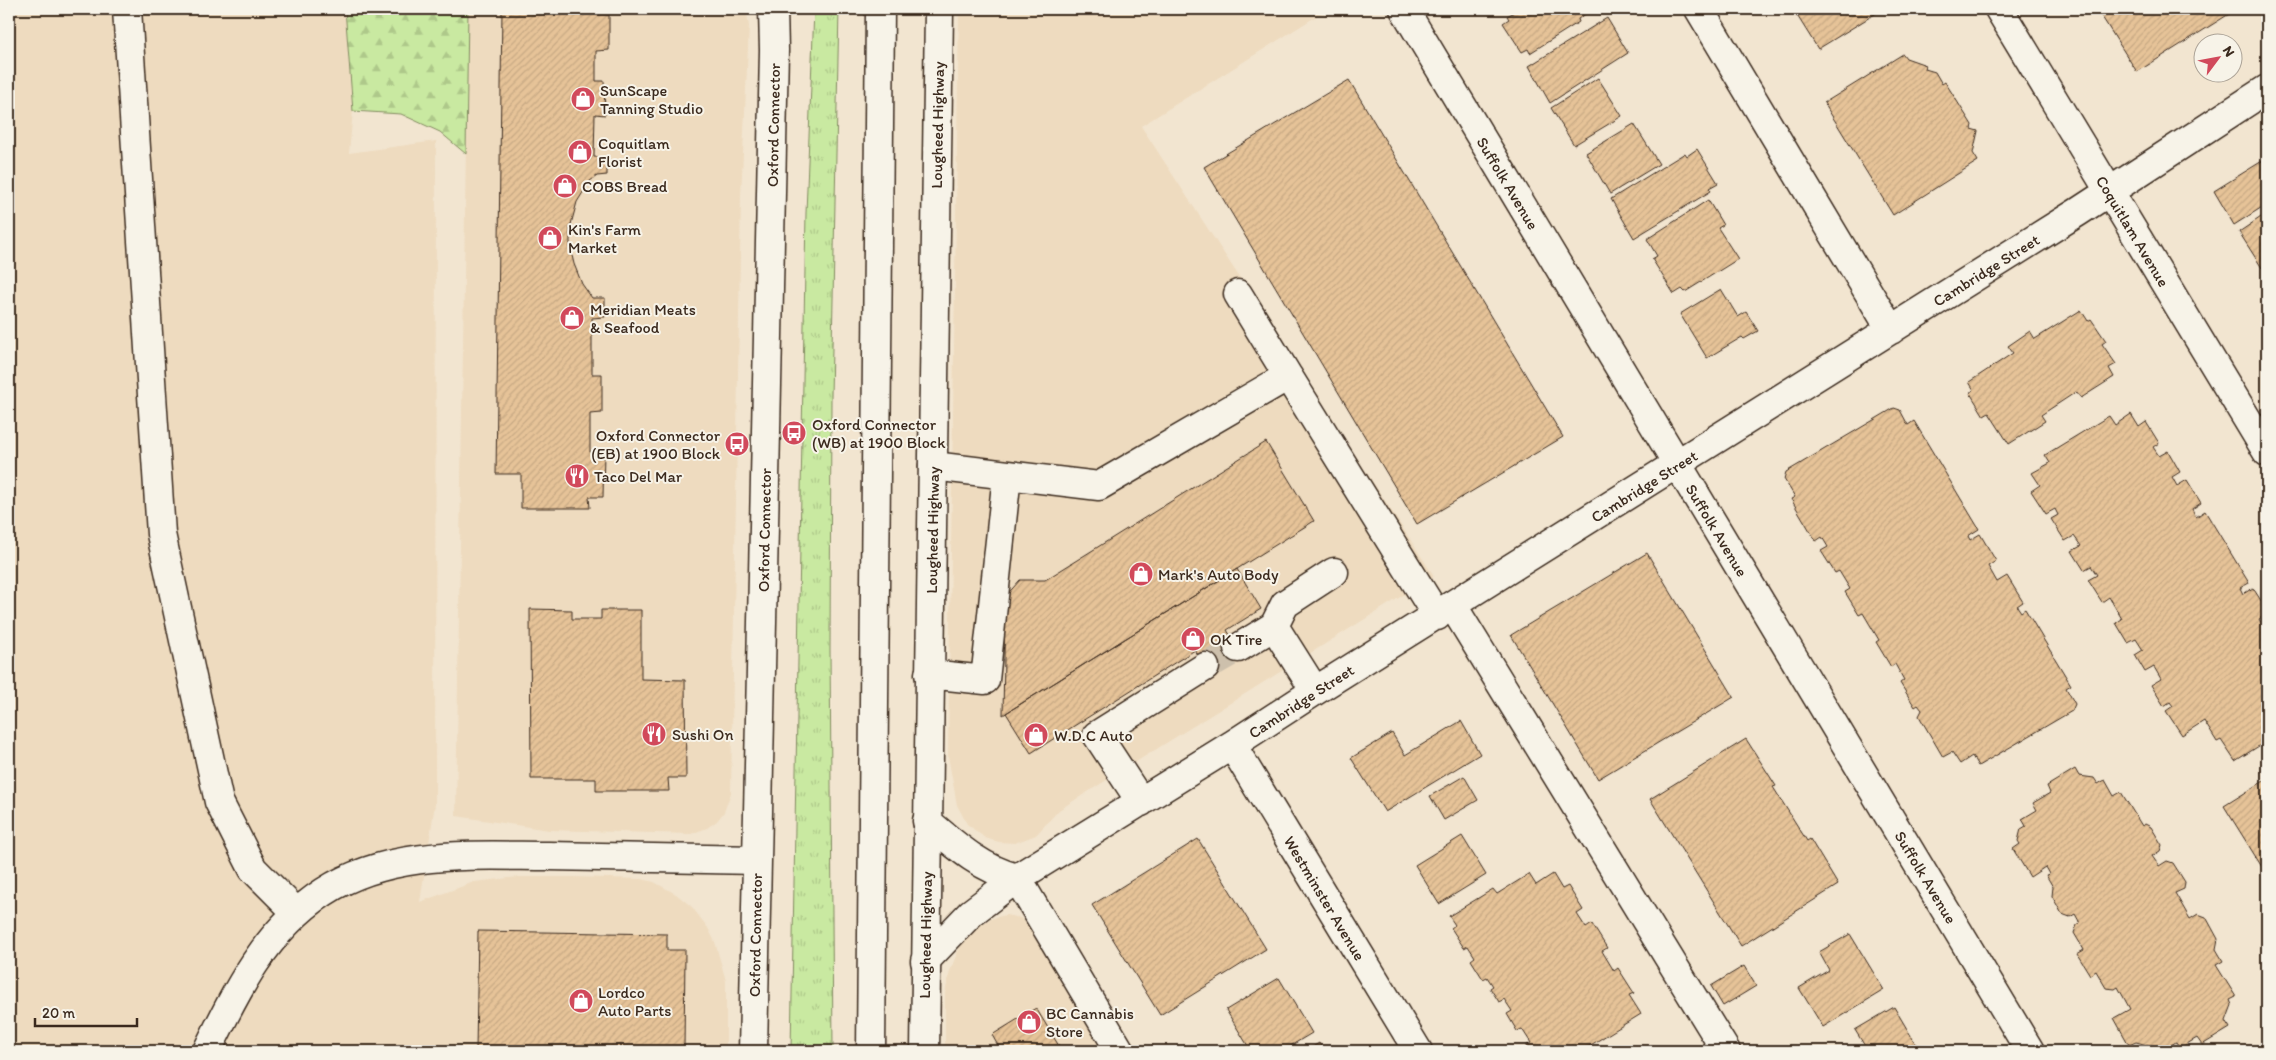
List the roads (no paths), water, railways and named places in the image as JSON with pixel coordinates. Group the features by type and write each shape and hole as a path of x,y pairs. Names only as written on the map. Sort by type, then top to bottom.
{"street":[{"path":"127,9 161,534 219,802 254,869 297,913"},
{"name":"Oxford Connector","path":"753,1051 774,60 773,9"},
{"path":"870,1051 880,9"},
{"name":"Lougheed Highway","path":"925,1051 924,961 939,9"},
{"name":"Suffolk Avenue","path":"1404,9 2030,1051"},
{"path":"1699,9 1891,330"},
{"name":"Coquitlam Avenue","path":"1999,9 2267,452"},
{"name":"Cambridge Street","path":"924,961 971,912 1017,878 1232,745 1891,330 2267,89"},
{"path":"1238,294 1288,376 1445,611 1726,1051"},
{"path":"933,466 1099,486 1288,376"},
{"path":"929,674 985,680 1007,475"},
{"path":"1238,648 1274,626 1285,604 1334,572"},
{"path":"1274,626 1315,691"},
{"path":"1141,802 1097,735 1205,668"},
{"name":"Westminster Avenue","path":"1232,745 1418,1051"},
{"path":"927,821 967,855 1004,874 1017,878 1120,1051"},
{"path":"207,1051 258,958 270,941 297,913 323,893 362,873 393,864 453,856 572,856 757,860"}],"tunnel":[{"path":"1205,667 1238,648"}],"place":[{"name":"SunScape Tanning Studio","path":"583,99"},
{"name":"Coquitlam Florist","path":"580,152"},
{"name":"COBS Bread","path":"565,186"},
{"name":"Kin's Farm Market","path":"550,238"},
{"name":"Meridian Meats & Seafood","path":"572,318"},
{"name":"Oxford Connector (WB) at 1900 Block","path":"794,433"},
{"name":"Oxford Connector (EB) at 1900 Block","path":"737,444"},
{"name":"Taco Del Mar","path":"577,476"},
{"name":"Mark's Auto Body","path":"1141,574"},
{"name":"OK Tire","path":"1193,639"},
{"name":"Sushi On","path":"654,734"},
{"name":"W.D.C Auto","path":"1036,735"},
{"name":"Lordco Auto Parts","path":"581,1001"},
{"name":"BC Cannabis Store","path":"1029,1022"}]}
